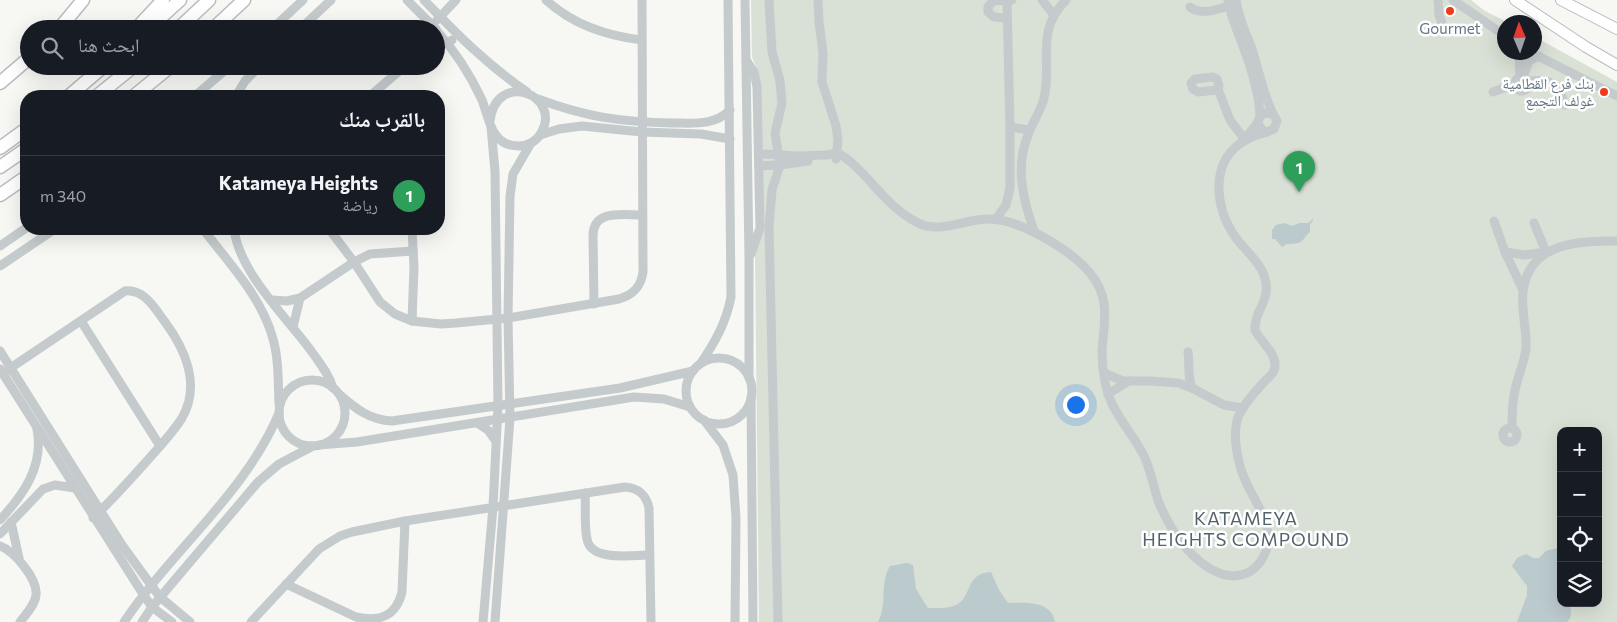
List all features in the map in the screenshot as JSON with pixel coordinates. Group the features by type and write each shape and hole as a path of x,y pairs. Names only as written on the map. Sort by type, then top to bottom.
{"highway":[{"path":"66,20 83,0"},
{"path":"144,20 163,0"},
{"path":"158,20 180,0"},
{"path":"188,20 209,0"},
{"path":"223,20 244,0"},
{"path":"0,82 20,65"},
{"path":"76,90 94,75"},
{"path":"104,90 123,75"},
{"path":"141,90 159,75"},
{"path":"0,148 20,133"},
{"path":"2,165 20,153"},
{"path":"2,165 20,156"},
{"path":"0,195 20,181"}],"main road":[{"path":"1515,0 1617,65"},
{"path":"1561,0 1617,29"}],"street":[{"path":"282,20 303,0"},
{"path":"310,20 331,0"},
{"path":"407,0 426,20"},
{"path":"424,0 443,20"},
{"path":"438,20 456,0"},
{"path":"546,0 561,12 591,28 625,38 642,40"},
{"path":"333,235 354,262 380,302 395,314 412,321 442,324 508,318 594,304 631,294 639,285 642,272 642,0"},
{"path":"690,407 686,389 688,379 701,363 719,334 725,322 731,297 728,0"},
{"path":"745,0 749,378"},
{"path":"769,0 772,52 782,95 781,113 775,133 780,154 780,165 772,190 769,227 778,622"},
{"path":"818,0 823,53 822,82 836,126 839,156"},
{"path":"996,219 1003,210 1009,194 1010,128 1007,0"},
{"path":"1007,18 992,16 987,10 993,1 1012,0"},
{"path":"1042,0 1054,15"},
{"path":"1034,231 1021,188 1025,143 1029,130 1040,111 1045,95 1045,43 1047,31 1054,15 1066,0"},
{"path":"1438,0 1439,16 1444,29"},
{"path":"1453,0 1497,30"},
{"path":"759,154 839,156 855,166 887,200 913,220 922,224 944,227 979,220 996,219 1010,222 1034,231 1081,264 1098,285 1103,299 1106,323 1102,350 1108,394 1119,418 1144,456 1159,503 1180,540 1207,567 1228,576 1246,574 1261,562 1265,554 1269,534 1266,522 1241,472 1237,448 1237,424 1243,408 1274,371 1275,365 1274,359 1255,330 1257,317 1264,304 1266,294 1264,274 1257,262 1232,232 1224,216 1218,194 1219,178 1224,164 1234,150 1245,140 1274,129 1276,118 1266,99 1252,49 1239,16 1231,2"},
{"path":"1190,7 1195,11 1201,12 1231,2"},
{"path":"1231,2 1258,96 1259,120 1262,130 1268,132"},
{"path":"445,22 490,65 538,99 595,117 643,127 730,139"},
{"path":"445,44 456,34"},
{"path":"445,40 466,68 496,136 512,146 522,146 531,143"},
{"path":"1542,58 1617,96"},
{"path":"746,60 757,80 759,154 760,228 749,259"},
{"path":"1520,60 1522,80"},
{"path":"1522,80 1530,60"},
{"path":"202,90 220,75"},
{"path":"240,90 251,75"},
{"path":"384,90 396,75"},
{"path":"1493,92 1522,80 1544,80 1554,83 1560,91 1564,105"},
{"path":"1218,89 1230,120 1245,140"},
{"path":"483,622 498,420 495,171 491,111 495,103 502,96 520,91 529,94"},
{"path":"495,622 510,418 508,318 511,182 516,166 545,126 546,116 538,99"},
{"path":"540,135 559,128 582,126 643,127 708,123 720,118 730,110"},
{"path":"1245,140 1248,133 1266,112 1273,114"},
{"path":"1010,128 1029,130"},
{"path":"759,166 780,165 839,156"},
{"path":"594,304 593,235 595,225 607,216 642,215"},
{"path":"1494,221 1504,252 1523,290 1526,350 1514,396 1512,428"},
{"path":"1534,222 1546,252"},
{"path":"0,246 20,232"},
{"path":"0,266 46,235"},
{"path":"208,235 258,304 273,338 278,368 279,409 283,430 296,442 316,445 348,444 634,397 664,399 690,407 704,420 723,445 732,475 736,518 735,622"},
{"path":"142,622 160,597 258,482 283,461 316,445 328,442 341,429 345,412 344,403 325,369 251,273 238,247 235,235"},
{"path":"412,235 412,321"},
{"path":"1504,252 1525,254 1546,252 1575,244 1617,242"},
{"path":"272,300 287,301 300,298 354,262 370,254 413,251"},
{"path":"1523,290 1532,268 1546,252"},
{"path":"242,280 251,273"},
{"path":"4,370 121,293 135,291 147,299 177,338 187,362 190,392 183,416 160,446 94,518"},
{"path":"293,327 300,298"},
{"path":"81,321 160,446"},
{"path":"0,351 4,370 94,518 152,607 172,622"},
{"path":"1188,352 1190,364 1188,375 1192,388"},
{"path":"701,363 719,358 737,363 744,370 752,387 752,622"},
{"path":"4,370 102,510 122,544 151,585 160,597 190,622"},
{"path":"124,622 143,594 247,471 262,448 283,397 288,389 296,384 306,380 325,382 369,417 392,422 620,388 693,371"},
{"path":"1104,373 1117,380 1178,383 1192,388 1224,405 1243,408"},
{"path":"1178,383 1188,375"},
{"path":"1108,394 1129,381"},
{"path":"704,420 721,424 729,422 744,412 751,397"},
{"path":"1224,405 1237,424"},
{"path":"0,520 19,498 33,475 38,444 36,424"},
{"path":"477,424 488,430 496,441"},
{"path":"0,534 43,488 55,485 75,488"},
{"path":"251,622 304,564 327,543 352,532 405,521 625,487 632,488 644,495 649,508 651,622"},
{"path":"585,493 587,540 591,548 602,555 649,555"},
{"path":"286,584 356,617 371,619 386,616 396,608 402,592 405,521"},
{"path":"11,522 20,561"},
{"path":"0,546 10,550 20,561 33,581 36,590 34,603 20,622"}],"shaded area":[{"path":"751,0 1471,0 1485,11 1497,17 1497,60 1542,60 1542,41 1617,82 1617,622 759,622 755,254 760,240 757,69 752,57"},
{"path":"1313,219 1310,224 1310,232 1303,240 1296,244 1288,244 1282,247 1275,239 1272,239 1272,230 1276,225 1284,223 1292,226 1308,223"},
{"path":"1557,548 1557,607 1570,607 1570,618 1567,622 1517,622 1527,595 1527,586 1512,566 1517,558 1526,554 1533,558 1539,558 1546,551"},
{"path":"907,563 913,565 916,589 928,608 946,608 956,605 965,597 977,577 983,573 991,572 999,590 1008,603 1029,603 1043,606 1053,615 1055,622 878,622 883,608 885,580 890,566"}],"place":[{"name":"Gourmet","path":"1450,11"},
{"name":"بنك فرع القطامية غولف التجمع","path":"1604,92"},
{"name":"Katameya Heights","path":"1299,192"}],"district":[{"name":"KATAMEYA HEIGHTS COMPOUND","path":"1246,528"}]}
